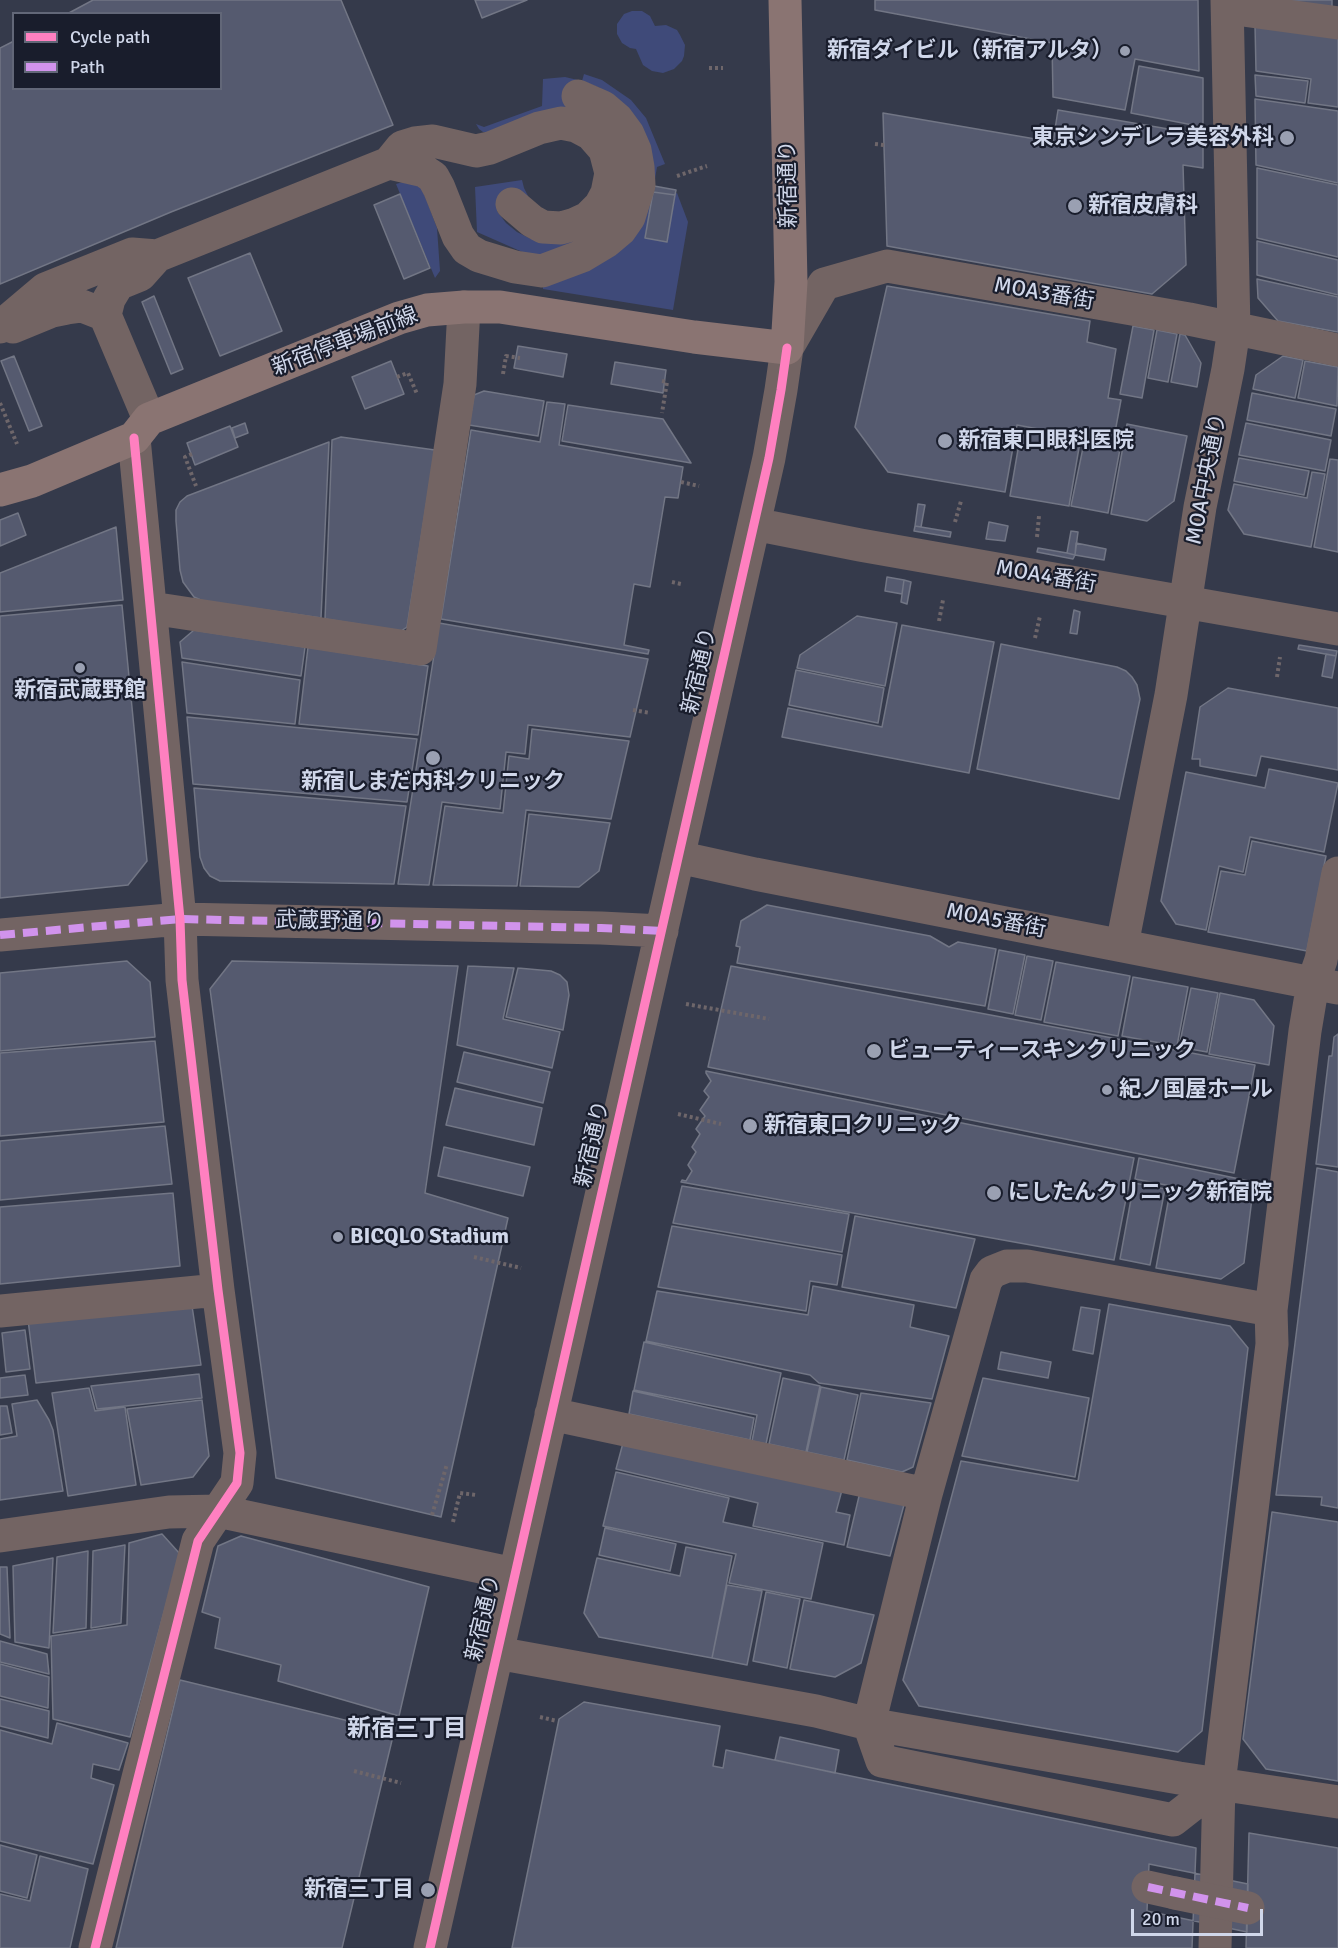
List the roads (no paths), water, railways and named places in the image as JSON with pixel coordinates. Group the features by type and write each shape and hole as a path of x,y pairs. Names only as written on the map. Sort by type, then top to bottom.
{"main road":[{"name":"新宿通り","path":"785,0 790,282 787,348"},
{"name":"新宿停車場前線","path":"0,490 32,481 142,428 399,318 427,310 464,307 516,309 683,336 787,348"}],"street":[{"name":"MOA中央通り","path":"1122,945 1171,695 1200,507 1234,329 1227,4 1338,23"},
{"path":"389,163 424,171 433,177 458,236 467,249 479,256 515,267 542,271 582,256 620,230 635,202 639,184 637,158 628,134 617,119 603,107 578,96"},
{"path":"94,1948 198,1541 237,1483 240,1453 218,1290 182,980 180,919 151,608 142,428 105,315 109,299 118,284 140,276 158,256 389,163 402,147 433,141 476,151 490,148 539,128 561,123 576,126 591,134 605,150 610,173 607,193 600,206 588,218 575,225 561,228 543,227 512,204"},
{"path":"0,329 45,289 132,254 158,256"},
{"name":"MOA3番街","path":"787,348 824,284 887,266 1189,319 1338,350"},
{"path":"0,329 67,308 82,306 105,315"},
{"path":"151,608 420,649 460,384 464,307"},
{"name":"新宿通り","path":"430,1948 754,524 776,423 787,348"},
{"name":"MOA4番街","path":"754,524 1338,629"},
{"name":"MOA5番街","path":"678,857 1326,985"},
{"path":"1215,1948 1219,1784 1272,1344 1271,1310 1303,1041 1326,985 1321,960 1338,873"},
{"name":"武蔵野通り","path":"0,935 180,919 662,931"},
{"path":"869,1724 926,1494 986,1280 992,1272 1007,1266 1027,1266 1271,1310"},
{"path":"0,1311 218,1290"},
{"path":"551,1414 926,1494"},
{"path":"0,1536 169,1512 218,1511 514,1574"},
{"path":"497,1653 816,1712 869,1724 1338,1802"},
{"path":"1148,1887 1248,1908"}],"place":[{"name":"新宿ダイビル（新宿アルタ）","path":"1125,51"},
{"name":"東京シンデレラ美容外科","path":"1287,138"},
{"name":"新宿皮膚科","path":"1075,206"},
{"name":"新宿東口眼科医院","path":"945,441"},
{"name":"新宿武蔵野館","path":"80,668"},
{"name":"新宿しまだ内科クリニック","path":"433,758"},
{"name":"ビューティースキンクリニック","path":"874,1051"},
{"name":"紀ノ国屋ホール","path":"1107,1090"},
{"name":"新宿東口クリニック","path":"750,1126"},
{"name":"にしたんクリニック新宿院","path":"994,1193"},
{"name":"BICQLO Stadium","path":"338,1237"},
{"name":"新宿三丁目","path":"428,1890"}],"district":[{"name":"新宿三丁目","path":"407,1730"}]}
